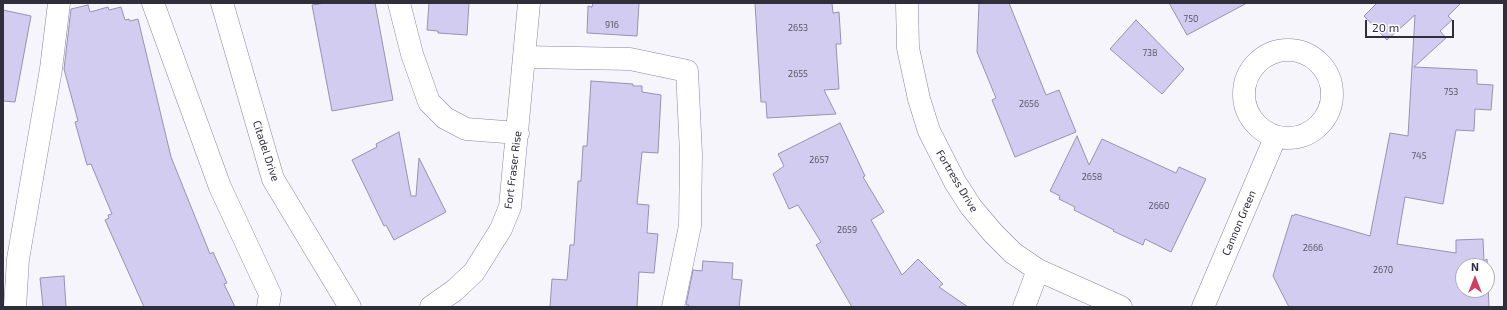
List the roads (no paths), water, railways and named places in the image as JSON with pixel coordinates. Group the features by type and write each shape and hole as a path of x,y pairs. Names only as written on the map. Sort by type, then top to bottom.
{"street":[{"path":"15,307 18,259 51,69 59,3"},
{"path":"153,3 220,188 270,294 268,307"},
{"name":"Citadel Drive","path":"222,3 273,179 350,307"},
{"path":"399,3 412,54 429,102 445,118 466,129 518,133"},
{"name":"Fort Fraser Rise","path":"431,307 455,290 474,272 501,230 510,207 529,3"},
{"name":"Fortress Drive","path":"907,3 907,34 913,77 923,111 934,142 971,207 993,233 1013,253 1038,270 1121,307"},
{"path":"1285,50 1300,51 1313,57 1324,67 1331,81 1333,96 1330,111 1322,124 1310,133 1285,140 1275,138 1256,124 1248,112 1244,99 1245,85 1250,71 1260,60 1272,53 1285,50"},
{"path":"524,57 630,58 687,71 691,154 690,226 673,307"},
{"name":"Cannon Green","path":"1203,307 1275,138"},
{"path":"1024,307 1038,270"}]}
